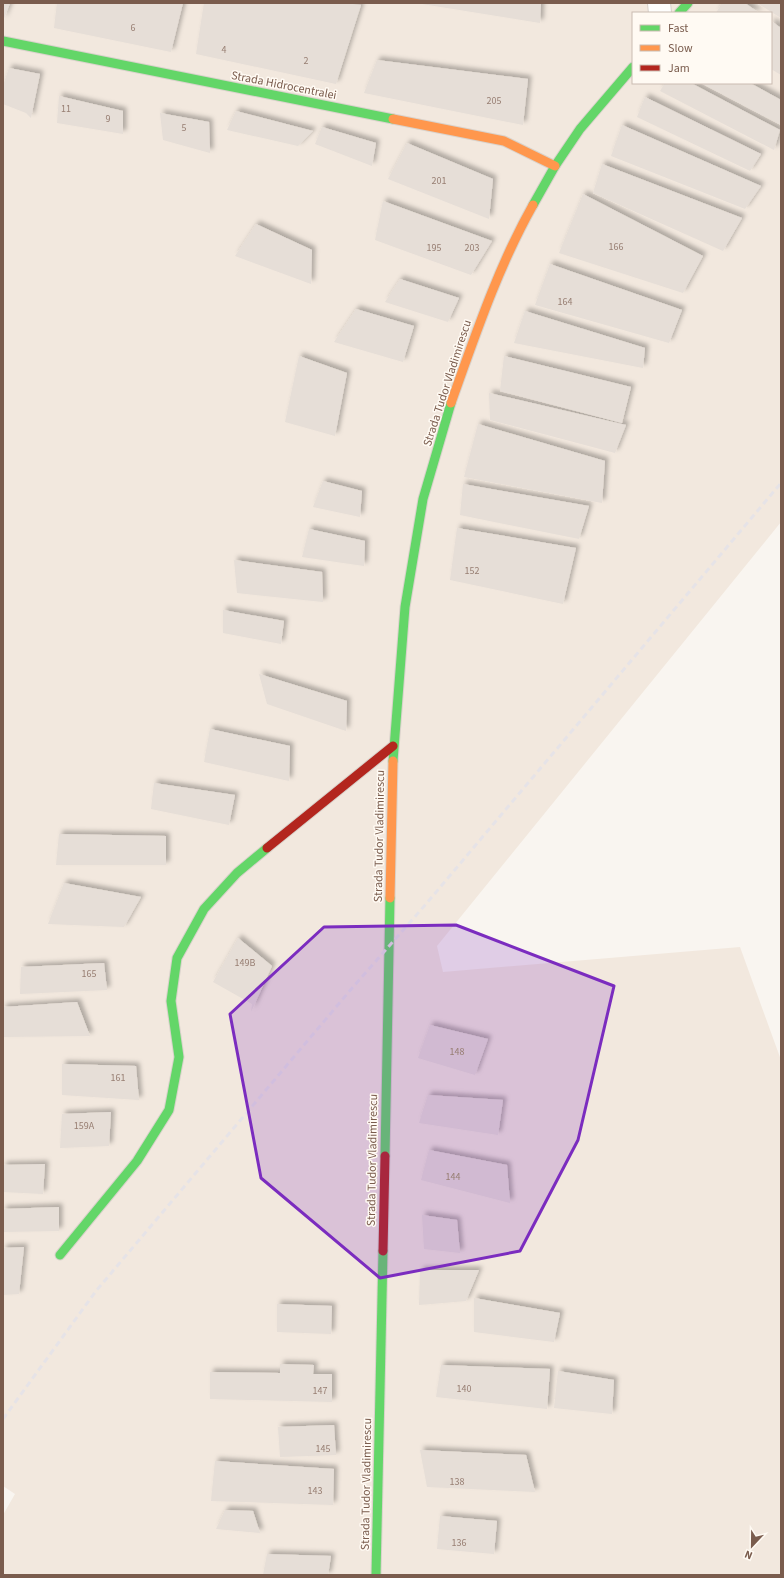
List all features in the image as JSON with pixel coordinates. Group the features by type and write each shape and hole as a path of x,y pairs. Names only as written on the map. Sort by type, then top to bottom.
{"main road":[{"path":"680,12 688,3"},
{"name":"Strada Hidrocentralei","path":"3,41 504,141 555,166"},
{"name":"Strada Tudor Vladimirescu","path":"376,1575 393,746 405,608 423,499 449,408 484,310 522,225 555,166 580,129 632,68"},
{"name":"Strada Tudor Vladimirescu","path":"60,1255 137,1161 169,1110 179,1057 171,1001 177,958 204,909 237,873 393,746"}],"highlighted area":[{"path":"456,925 614,986 578,1140 520,1251 380,1278 261,1178 230,1014 324,927"}],"shaded area":[{"path":"3,3 781,3 781,522 437,946 443,972 740,947 781,1060 781,1575 3,1575 3,1515 15,1494 3,1486"}],"building":[{"path":"3,3 10,3 3,21"},
{"path":"57,3 183,3 171,52 54,28"},
{"path":"204,3 345,3 361,5 336,84 196,54"},
{"path":"541,3 540,23 422,4"},
{"path":"722,3 745,3 758,12 717,12"},
{"path":"757,3 781,3 781,18"},
{"path":"772,22 781,28 781,75 772,70"},
{"path":"377,60 528,79 523,125 364,93"},
{"path":"9,68 40,74 31,118 26,113 3,104 3,86"},
{"path":"664,84 693,84 780,130 774,150 660,91"},
{"path":"703,84 752,84 781,100 781,125"},
{"path":"59,96 123,111 123,134 57,123"},
{"path":"645,97 761,154 750,171 637,117"},
{"path":"236,111 313,131 298,146 227,130"},
{"path":"160,113 209,122 210,153 163,140"},
{"path":"622,125 761,186 745,209 611,156"},
{"path":"322,127 376,143 372,166 315,144"},
{"path":"407,143 493,179 489,219 388,179"},
{"path":"602,164 742,218 723,251 593,193"},
{"path":"583,194 703,256 683,293 559,253"},
{"path":"383,201 492,241 471,275 375,240"},
{"path":"256,224 312,250 311,284 235,256"},
{"path":"550,264 682,310 669,343 535,305"},
{"path":"400,279 459,298 448,322 385,302"},
{"path":"356,309 414,326 403,362 334,342"},
{"path":"525,311 645,348 643,368 514,343"},
{"path":"299,356 347,373 335,436 285,422"},
{"path":"504,356 631,387 622,423 500,391"},
{"path":"489,393 626,425 615,453 490,420"},
{"path":"478,424 605,461 602,503 464,477"},
{"path":"323,481 362,491 360,517 313,507"},
{"path":"463,484 589,506 579,539 460,515"},
{"path":"457,528 576,548 563,604 450,580"},
{"path":"309,529 365,541 364,566 302,557"},
{"path":"234,560 322,572 323,602 237,593"},
{"path":"223,610 284,621 281,644 223,633"},
{"path":"259,674 347,701 346,731 267,704"},
{"path":"210,729 290,746 289,781 204,762"},
{"path":"154,783 235,795 229,825 151,809"},
{"path":"59,834 166,836 166,865 56,865"},
{"path":"64,883 141,897 124,927 48,924"},
{"path":"238,938 272,966 251,1012 252,1004 213,982"},
{"path":"104,963 107,990 20,994 21,967"},
{"path":"77,1002 90,1036 3,1037 3,1007"},
{"path":"430,1025 488,1039 475,1075 418,1058"},
{"path":"62,1064 136,1066 139,1100 62,1095"},
{"path":"428,1095 503,1100 498,1135 419,1123"},
{"path":"111,1112 109,1146 60,1148 62,1114"},
{"path":"429,1150 507,1165 510,1203 421,1180"},
{"path":"45,1164 43,1194 3,1192 3,1165"},
{"path":"59,1207 59,1231 3,1232 3,1209"},
{"path":"422,1215 457,1220 460,1253 424,1249"},
{"path":"24,1247 19,1294 3,1295 3,1248"},
{"path":"420,1270 479,1270 466,1301 419,1305"},
{"path":"474,1298 560,1313 554,1342 474,1332"},
{"path":"277,1304 332,1306 331,1334 277,1332"},
{"path":"280,1364 314,1365 313,1374 332,1374 332,1402 210,1399 210,1372 280,1373"},
{"path":"441,1365 550,1369 547,1409 436,1397"},
{"path":"558,1371 614,1380 612,1414 554,1408"},
{"path":"334,1425 336,1455 280,1457 278,1427"},
{"path":"420,1450 526,1455 535,1492 427,1487"},
{"path":"215,1461 334,1469 333,1505 211,1501"},
{"path":"225,1510 253,1511 260,1533 216,1529"},
{"path":"440,1516 497,1521 494,1554 437,1549"},
{"path":"267,1554 331,1556 328,1575 263,1575"}],"railway":[{"path":"3,1419 96,1291 353,987 426,904 781,483"}],"traffic: fast":[{"path":"680,12 688,3"},
{"path":"3,41 393,119"},
{"path":"533,205 555,166 580,129 632,68"},
{"path":"393,761 405,607 423,499 451,403"},
{"path":"60,1255 137,1161 169,1110 179,1057 171,1001 177,958 204,909 237,873 267,848"},
{"path":"385,1156 390,898"},
{"path":"376,1575 383,1251"}],"traffic: slow":[{"path":"393,119 504,141 555,166"},
{"path":"451,403 478,327 498,277 533,205"},
{"path":"390,898 393,761"}],"traffic: jam":[{"path":"267,848 393,746"},
{"path":"383,1251 385,1156"}]}
